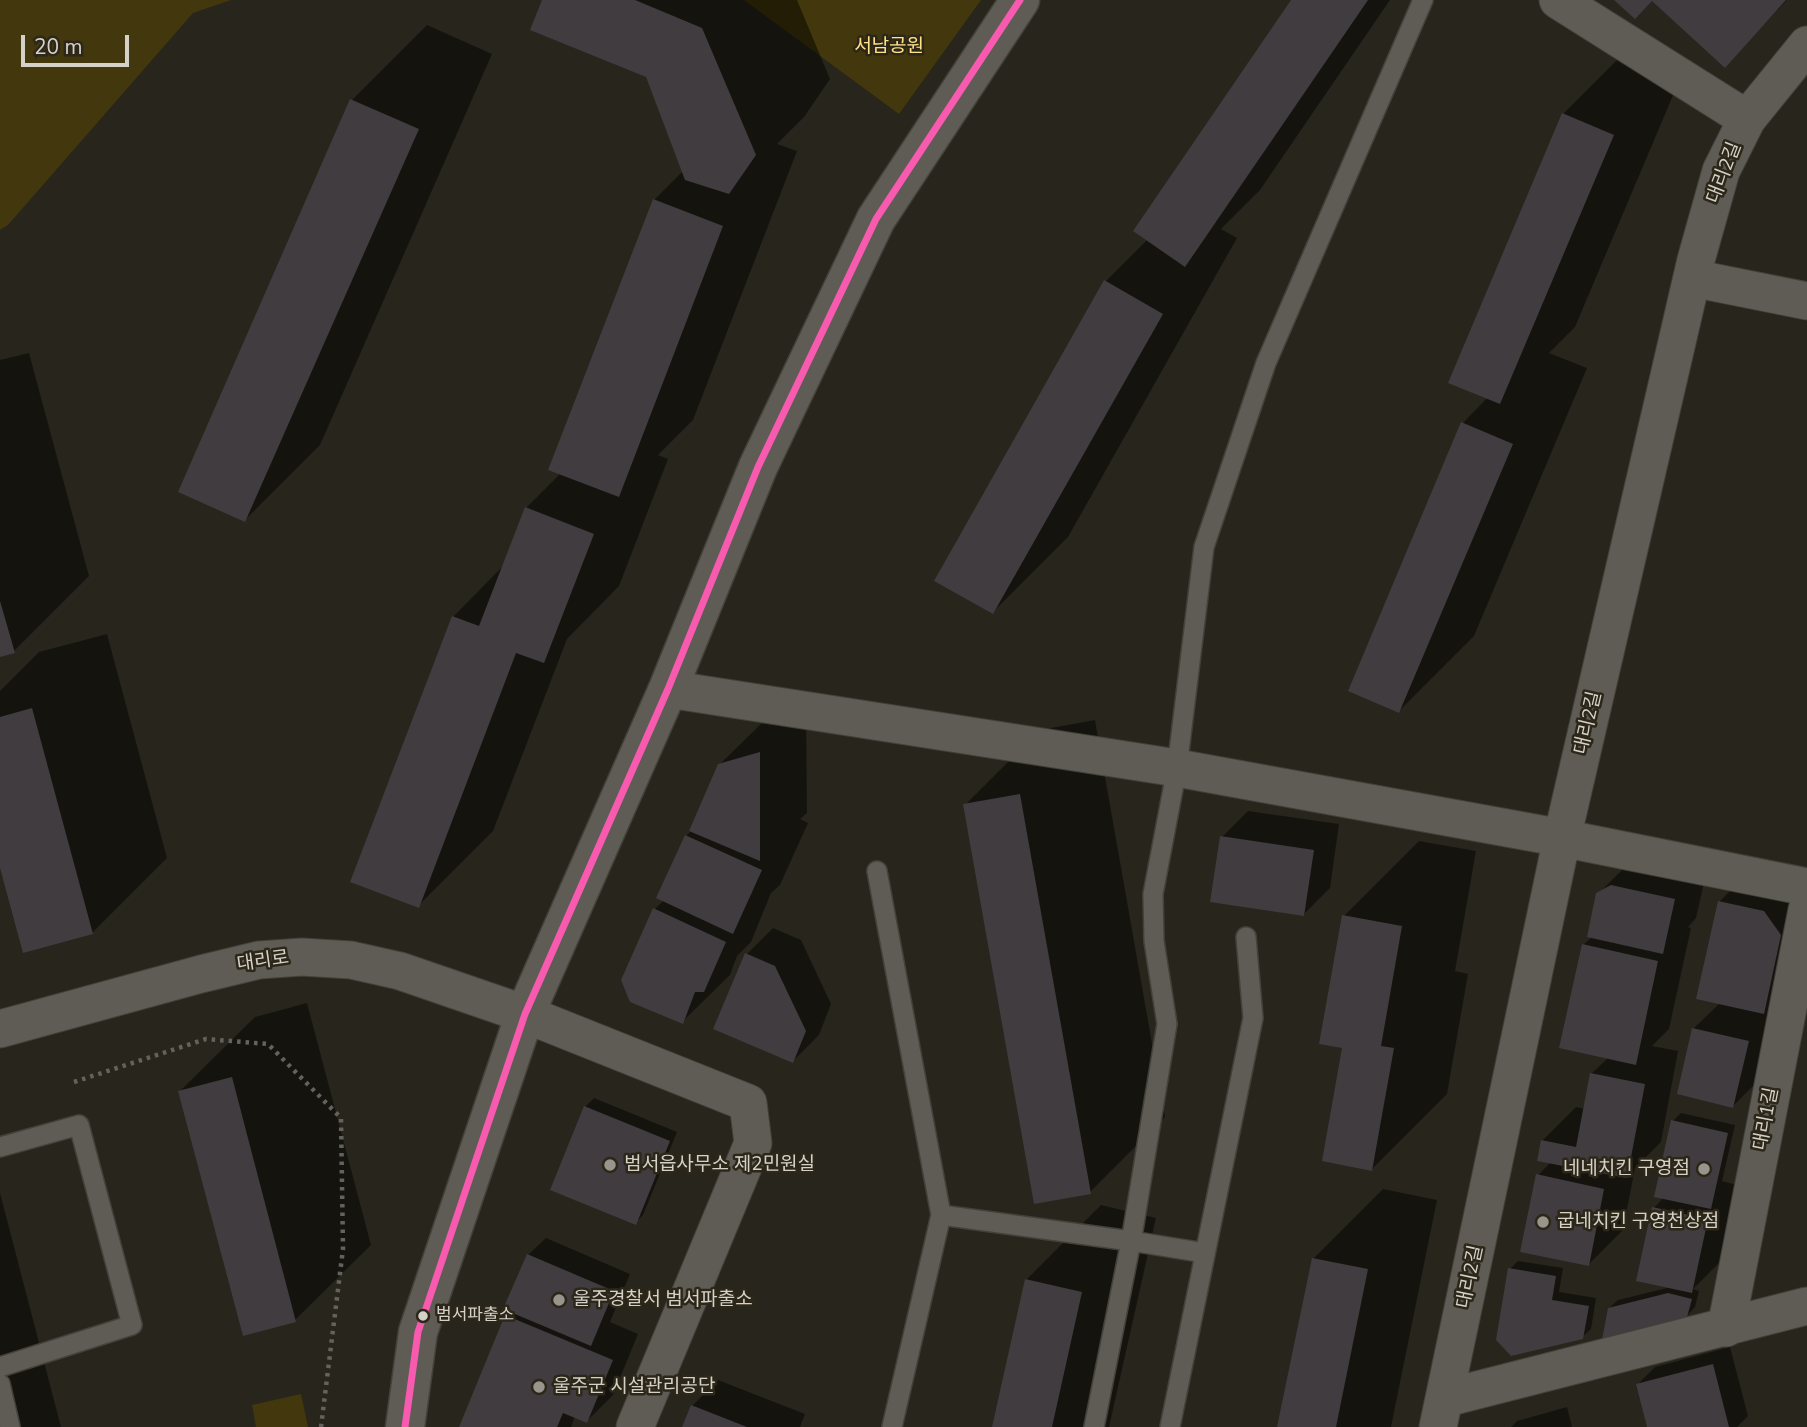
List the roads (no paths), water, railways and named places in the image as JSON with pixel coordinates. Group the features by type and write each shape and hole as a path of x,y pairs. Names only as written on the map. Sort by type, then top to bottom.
{"main road":[{"path":"405,1427 418,1332 525,1014 668,689 758,467 876,219 1020,0"}],"street":[{"path":"1558,0 1747,119"},
{"name":"대리2길","path":"1442,1412 1562,838 1692,278 1721,171 1747,119 1807,46"},
{"path":"1692,278 1807,301"},
{"path":"668,689 1177,768 1562,838 1807,887"},
{"name":"대리1길","path":"1726,1328 1807,910"},
{"name":"대리로","path":"0,1029 259,960 302,957 352,960 400,971 525,1014 747,1103 753,1143 635,1427"},
{"path":"1442,1412 1807,1306"}],"lane":[{"path":"1094,1427 1130,1241 1167,1024 1153,941 1153,894 1177,768 1204,547 1266,363 1423,0"},
{"path":"877,871 941,1215 892,1427"},
{"path":"1170,1427 1253,1018 1246,937"},
{"path":"0,1147 79,1125 132,1325 0,1367"},
{"path":"941,1215 1205,1253"},
{"path":"0,1384 10,1427"}],"place":[{"name":"범서읍사무소 제2민원실","path":"610,1165"},
{"name":"네네치킨 구영점","path":"1704,1169"},
{"name":"굽네치킨 구영천상점","path":"1543,1222"},
{"name":"울주경찰서 범서파출소","path":"559,1300"},
{"name":"범서파출소","path":"423,1316"},
{"name":"울주군 시설관리공단","path":"539,1387"}],"park label":[{"name":"서남공원","path":"889,47"}]}
